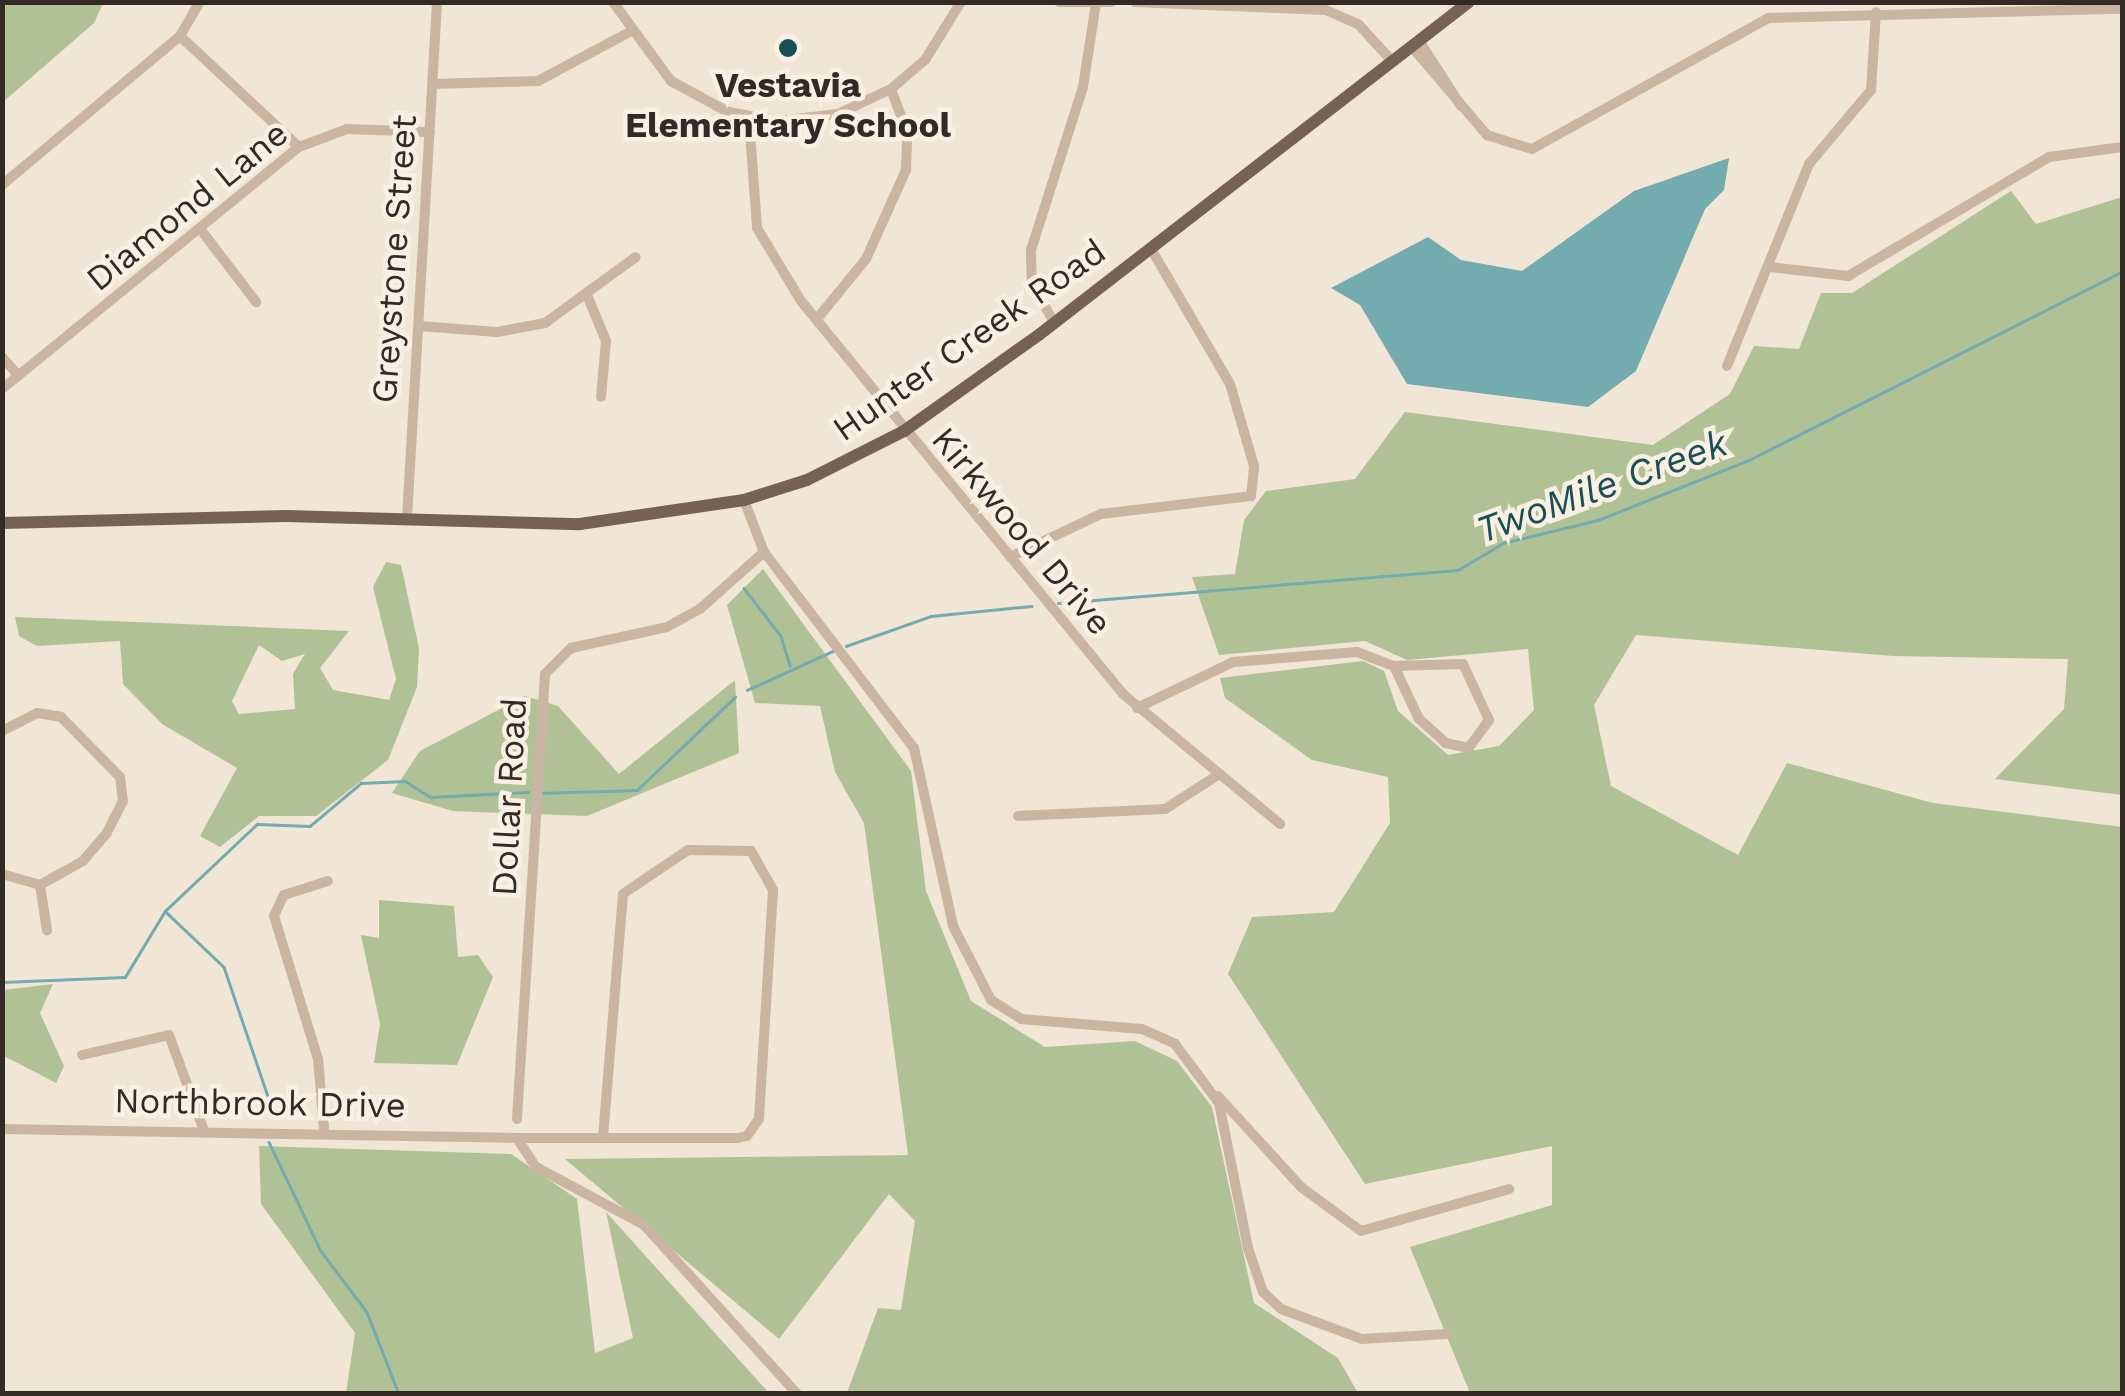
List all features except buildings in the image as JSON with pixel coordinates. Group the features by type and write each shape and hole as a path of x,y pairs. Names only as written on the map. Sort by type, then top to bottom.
{"main road":[{"name":"Hunter Creek Road","path":"2,523 408,518 580,524 744,500 904,431 1054,322 1469,2"}],"street":[{"path":"2,185 180,36 200,2"},
{"name":"Greystone Street","path":"408,518 436,2"},
{"path":"613,2 628,33 671,82 749,118 808,120 892,89 926,60 961,2"},
{"path":"1059,2 1111,2"},
{"path":"1135,2 1326,10 1359,25 1392,61"},
{"path":"1054,322 1032,286 1031,250 1083,87 1096,3"},
{"path":"1416,44 1462,106 1497,142 1532,149 1756,22 1876,12 2122,9"},
{"path":"1727,366 1815,153 1871,90 1876,12"},
{"path":"432,84 538,81 628,33"},
{"path":"180,36 299,147"},
{"path":"817,319 866,260 899,194 908,145 892,89"},
{"name":"Kirkwood Drive","path":"749,118 757,228 817,319 904,431 1136,708 1280,824"},
{"name":"Diamond Lane","path":"2,389 202,230 299,147 347,128 430,132"},
{"path":"1770,267 1848,276 2049,157 2122,147"},
{"path":"202,230 256,302"},
{"path":"1010,557 1101,514 1251,496 1254,466 1230,384 1151,248"},
{"path":"419,326 521,330 587,295 636,257"},
{"path":"587,295 606,341 602,396"},
{"path":"2,357 18,375"},
{"path":"744,500 764,552 914,748 950,914 991,1000 1044,1024 1154,1031 1301,1187 1361,1232 1509,1189"},
{"name":"Dollar Road","path":"517,1118 545,674 571,648 667,627 700,609 764,552"},
{"path":"1136,708 1198,671 1233,662 1357,652 1394,666 1464,664 1489,720 1480,742 1456,748 1436,736 1404,698 1394,666"},
{"path":"2,731 26,716 61,716 120,777 123,801 107,833 83,862 40,885 2,874"},
{"path":"1018,816 1165,809 1218,776"},
{"name":"Northbrook Drive","path":"2,1129 324,1128 517,1138 603,1138 755,1132 773,890 762,860 723,845 688,850 623,894 603,1138"},
{"path":"324,1128 318,1059 274,916 284,895 328,880"},
{"path":"40,885 47,930"},
{"path":"82,1054 169,1035 203,1128"},
{"path":"1214,1091 1248,1248 1271,1302 1362,1338 1447,1334"},
{"path":"517,1138 536,1168 644,1225 797,1394"}],"green space":[{"path":"3,2 103,3 94,23 3,102"},
{"path":"2011,191 2036,224 2122,197 2122,795 1995,779 2064,709 2068,659 1893,656 1636,635 1594,705 1611,786 1738,855 1787,763 1933,803 2122,827 2122,1393 1470,1393 1410,1247 1552,1205 1552,1146 1365,1184 1228,974 1252,917 1334,912 1390,823 1388,777 1312,760 1225,698 1220,678 1363,661 1384,671 1398,711 1448,755 1499,746 1534,710 1528,649 1407,660 1365,641 1219,655 1192,577 1235,574 1244,520 1266,491 1355,479 1405,412 1653,445 1730,394 1754,346 1799,349 1821,293 1852,293"},
{"path":"386,562 401,565 419,648 417,687 388,760 316,816 259,816 220,847 200,836 237,768 162,724 123,684 120,641 37,646 19,636 15,617 349,631 320,668 333,690 389,700 396,679 373,587","holes":["259,645 282,661 305,654 293,674 295,709 239,714 232,701"]},
{"path":"763,569 911,771 926,891 971,1001 1045,1047 1135,1041 1177,1061 1212,1107 1254,1303 1338,1358 1358,1393 847,1393 878,1308 901,1310 915,1221 889,1194 779,1339 565,1159 908,1155 864,823 835,772 820,706 755,703 727,605"},
{"path":"735,680 739,753 587,816 453,811 392,793 420,751 525,696 558,706 619,774"},
{"path":"379,900 454,906 458,957 478,955 493,977 457,1065 374,1063 380,1024 361,935 379,938"},
{"path":"53,984 40,1013 64,1066 56,1083 2,1055 3,990"},
{"path":"259,1146 511,1154 577,1199 595,1353 633,1338 606,1212 769,1393 346,1393 355,1333 261,1204"}],"water":[{"path":"1729,158 1724,190 1705,209 1636,371 1588,407 1407,384 1360,305 1331,288 1428,237 1461,260 1522,271 1634,191"}],"waterway":[{"name":"TwoMile Creek","path":"1058,603 1458,570 1503,543 1598,520 1751,459 2122,272"},
{"path":"744,588 781,636 790,666"},
{"name":"TwoMile Creek","path":"846,646 931,616 1032,606"},
{"name":"TwoMile Creek","path":"747,690 833,651"},
{"name":"TwoMile Creek","path":"539,793 637,790 735,697"},
{"path":"165,911 257,824 310,826 361,783 405,781 431,797 528,792"},
{"path":"2,982 125,977 165,911 224,967 270,1102"},
{"name":"TwoMile Creek","path":"269,1142 321,1251 367,1312 399,1394"}],"place":[{"name":"Vestavia Elementary School","path":"788,48"}]}
